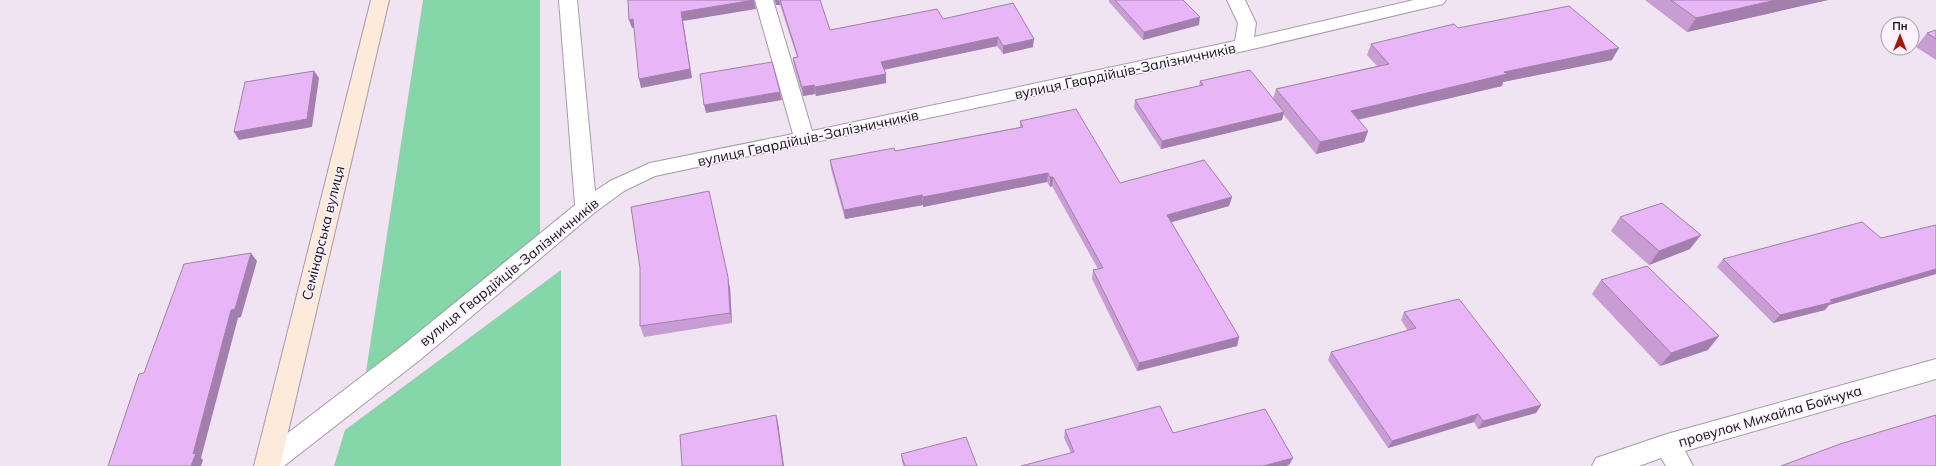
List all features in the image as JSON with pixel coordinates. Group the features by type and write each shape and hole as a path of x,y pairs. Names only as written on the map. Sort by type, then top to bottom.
{"main road":[{"name":"Семінарська вулиця","path":"267,465 380,0"}],"street":[{"path":"568,0 586,208"},
{"path":"764,0 804,139"},
{"path":"1236,0 1247,23 1244,45"},
{"name":"вулиця Гвардійців-Залізничників","path":"267,465 412,352 586,208 617,186 650,170 804,139 1244,45 1437,0"},
{"name":"провулок Михайла Бойчука","path":"1604,466 1674,456 1936,369"}],"green space":[{"path":"423,0 540,0 540,239 365,378"},
{"path":"561,270 561,466 334,466 345,430"}],"building":[{"path":"628,0 754,0 681,12 690,69 639,79 633,19 629,20"},
{"path":"780,0 820,0 830,30 937,9 943,19 1013,3 1034,39 1003,46 998,37 881,62 886,74 815,87 814,85 802,87 793,58 798,57"},
{"path":"1115,0 1183,0 1200,17 1144,32"},
{"path":"1671,0 1776,0 1696,18"},
{"path":"1569,6 1619,48 1504,72 1507,74 1351,111 1368,131 1320,142 1276,89 1389,64 1371,44 1454,24 1458,28"},
{"path":"1936,30 1936,39 1927,33"},
{"path":"772,62 780,92 704,105 700,74"},
{"path":"1250,70 1284,112 1162,141 1135,100 1203,85 1200,81"},
{"path":"314,71 307,119 234,132 245,82"},
{"path":"1076,109 1120,183 1204,160 1232,197 1167,215 1239,337 1139,363 1093,270 1103,268 1053,177 1050,177 1048,173 923,197 922,195 844,210 830,160 894,148 895,151 1023,127 1020,121"},
{"path":"709,191 728,277 730,313 640,326 640,268 631,207"},
{"path":"1662,203 1701,235 1659,251 1620,217"},
{"path":"1862,222 1881,238 1936,225 1936,269 1830,300 1833,302 1780,315 1723,259"},
{"path":"251,253 235,309 231,310 193,454 196,453 191,466 108,466 139,374 144,373 184,264"},
{"path":"1647,266 1719,336 1671,353 1601,280"},
{"path":"1459,299 1541,405 1483,421 1478,414 1392,441 1331,352 1416,328 1404,312"},
{"path":"1160,406 1173,433 1265,409 1293,458 1263,466 1021,466 1074,452 1065,430"},
{"path":"776,415 783,466 682,466 680,435"},
{"path":"1936,415 1936,466 1781,466 1840,444"},
{"path":"966,437 977,466 905,466 901,454"}]}
